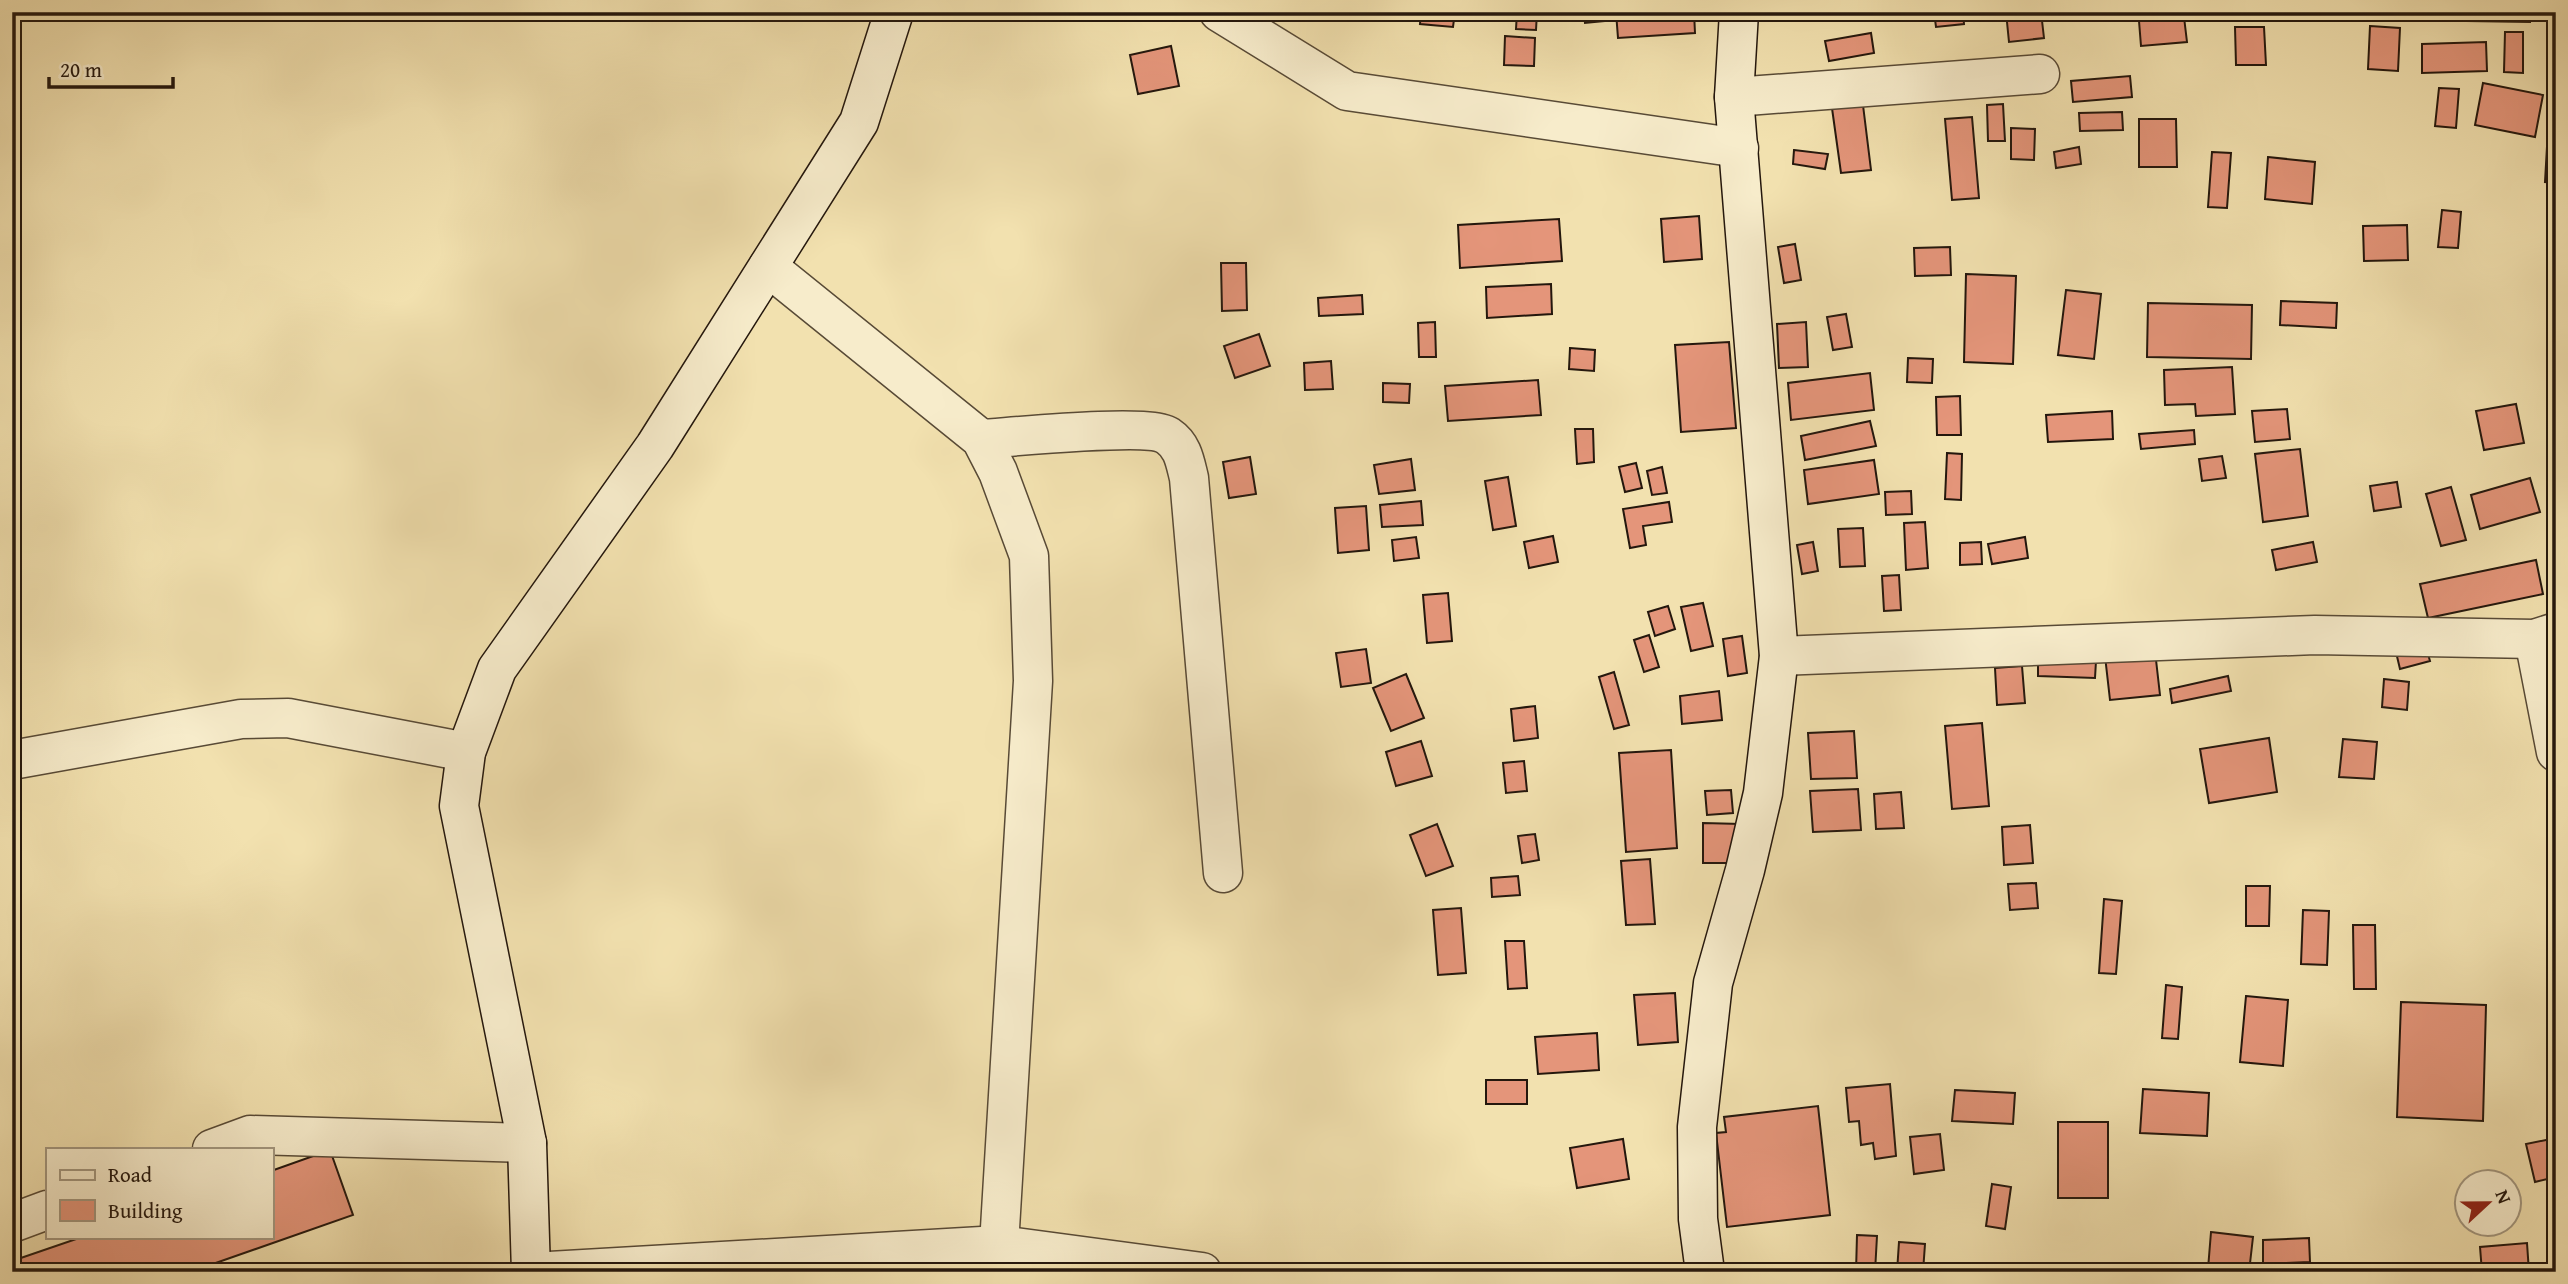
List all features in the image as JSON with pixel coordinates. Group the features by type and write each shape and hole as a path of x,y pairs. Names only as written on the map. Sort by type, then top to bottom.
{"street":[{"path":"894,12 859,122 655,446 498,669 466,752 459,806 527,1143 531,1272 1000,1258 1202,1272"},
{"path":"1219,12 1347,91 1740,148"},
{"path":"1705,1272 1698,1219 1696,1127 1712,997 1763,793 1779,656 1734,97 1739,12"},
{"path":"1734,97 2040,74"},
{"path":"768,267 981,439 998,472 1029,556 1033,681 1000,1258"},
{"path":"981,439 1141,430 1167,435 1182,450 1189,478 1223,873"},
{"path":"1779,656 2315,635 2545,636 2556,752"},
{"path":"12,760 241,719 276,718 288,718 466,752"},
{"path":"215,1148 250,1135 527,1143"},
{"path":"12,1223 46,1210"}],"building":[{"path":"1421,12 1455,12 1453,27 1420,24"},
{"path":"1477,12 1509,12 1508,20 1476,17"},
{"path":"1517,12 1537,12 1536,30 1516,29"},
{"path":"1584,12 1604,12 1604,21 1585,23"},
{"path":"1616,12 1694,12 1695,33 1618,38"},
{"path":"1934,12 1963,12 1964,24 1936,27"},
{"path":"2006,12 2041,12 2044,38 2009,42"},
{"path":"2467,12 2530,12 2530,22 2467,21"},
{"path":"2184,17 2187,42 2141,46 2139,21"},
{"path":"2370,26 2400,28 2398,71 2368,69"},
{"path":"2235,27 2264,27 2266,65 2236,65"},
{"path":"2505,32 2523,32 2523,73 2504,72"},
{"path":"1871,33 1874,53 1829,61 1825,41"},
{"path":"1505,36 1535,38 1534,66 1504,65"},
{"path":"2486,42 2487,71 2422,73 2422,44"},
{"path":"1171,46 1179,86 1138,94 1130,55"},
{"path":"2130,76 2132,97 2073,102 2071,81"},
{"path":"2483,83 2543,95 2535,137 2475,125"},
{"path":"2439,88 2459,89 2456,128 2435,126"},
{"path":"1862,97 1871,170 1841,173 1831,101"},
{"path":"2003,104 2005,141 1988,141 1987,105"},
{"path":"2122,112 2123,130 2080,131 2079,113"},
{"path":"1972,117 1979,198 1952,200 1945,119"},
{"path":"2139,119 2176,119 2177,167 2139,167"},
{"path":"2011,128 2035,129 2034,160 2011,159"},
{"path":"2548,129 2556,130 2556,183 2545,182"},
{"path":"2079,147 2081,164 2056,168 2054,152"},
{"path":"1794,150 1828,154 1825,169 1793,164"},
{"path":"2212,152 2231,153 2227,208 2208,207"},
{"path":"2268,157 2315,162 2312,204 2265,199"},
{"path":"2442,210 2461,212 2458,248 2438,247"},
{"path":"1699,216 1702,259 1664,262 1661,219"},
{"path":"1559,219 1562,261 1460,268 1458,225"},
{"path":"2407,225 2408,260 2364,261 2363,226"},
{"path":"1795,244 1801,280 1784,283 1778,247"},
{"path":"1950,247 1951,275 1915,276 1914,248"},
{"path":"1221,263 1246,263 1247,310 1222,311"},
{"path":"1966,274 2016,276 2013,364 1964,362"},
{"path":"1551,284 1552,314 1487,318 1486,287"},
{"path":"2066,290 2101,294 2094,359 2058,355"},
{"path":"1362,295 1363,314 1319,316 1318,298"},
{"path":"2281,301 2337,303 2336,328 2280,325"},
{"path":"2148,303 2252,305 2251,359 2147,357"},
{"path":"1846,314 1852,347 1833,350 1827,317"},
{"path":"1435,322 1436,357 1419,357 1418,323"},
{"path":"1806,322 1808,367 1779,368 1777,324"},
{"path":"1259,334 1270,366 1235,378 1224,346"},
{"path":"1729,342 1736,428 1681,432 1675,345"},
{"path":"1570,348 1595,350 1594,371 1569,369"},
{"path":"1908,358 1933,359 1932,383 1907,382"},
{"path":"1331,361 1333,389 1305,390 1304,363"},
{"path":"2232,367 2235,414 2196,416 2195,404 2165,405 2164,370"},
{"path":"1870,373 1874,410 1791,420 1788,383"},
{"path":"1538,380 1541,415 1448,421 1445,386"},
{"path":"1383,383 1410,384 1409,403 1383,402"},
{"path":"1960,396 1961,435 1937,435 1936,397"},
{"path":"2516,404 2524,443 2484,450 2476,411"},
{"path":"2287,409 2290,439 2255,442 2252,411"},
{"path":"2112,411 2113,439 2048,442 2046,415"},
{"path":"1870,421 1876,446 1805,460 1801,436"},
{"path":"1575,429 1593,429 1594,462 1577,464"},
{"path":"2194,430 2195,444 2141,449 2139,434"},
{"path":"2300,449 2308,516 2263,522 2255,454"},
{"path":"1947,453 1962,454 1961,500 1945,499"},
{"path":"2222,456 2226,478 2202,481 2199,459"},
{"path":"1250,457 1256,494 1229,498 1223,462"},
{"path":"1411,459 1415,490 1379,494 1374,465"},
{"path":"1874,460 1879,494 1808,504 1804,470"},
{"path":"1636,463 1642,488 1625,492 1619,467"},
{"path":"1662,467 1667,493 1652,495 1647,471"},
{"path":"1508,477 1516,526 1493,530 1485,481"},
{"path":"2530,478 2540,512 2480,529 2471,495"},
{"path":"2397,482 2401,507 2374,511 2370,486"},
{"path":"2451,487 2466,540 2441,546 2426,494"},
{"path":"1911,491 1912,514 1886,515 1885,492"},
{"path":"1421,501 1423,525 1382,527 1380,505"},
{"path":"1669,502 1672,522 1643,526 1646,545 1630,548 1623,509"},
{"path":"1366,506 1369,550 1338,553 1335,508"},
{"path":"1925,522 1928,568 1906,570 1904,523"},
{"path":"1863,528 1865,566 1840,567 1838,529"},
{"path":"1553,536 1558,562 1529,568 1524,542"},
{"path":"1416,537 1419,558 1394,561 1392,540"},
{"path":"2025,537 2028,558 1992,564 1988,544"},
{"path":"1813,542 1818,571 1802,574 1797,545"},
{"path":"1981,542 1982,564 1960,565 1960,543"},
{"path":"2313,542 2317,562 2276,570 2272,550"},
{"path":"2536,560 2543,594 2428,618 2420,584"},
{"path":"1899,575 1901,610 1884,611 1882,576"},
{"path":"1448,593 1452,641 1427,643 1423,595"},
{"path":"1703,603 1713,646 1691,651 1681,607"},
{"path":"1668,606 1675,629 1655,636 1648,612"},
{"path":"1649,635 1659,667 1644,672 1634,640"},
{"path":"1742,636 1747,673 1728,676 1723,639"},
{"path":"2424,640 2430,661 2400,669 2395,648"},
{"path":"1366,649 1371,683 1341,687 1336,653"},
{"path":"2155,651 2160,695 2110,700 2105,656"},
{"path":"2038,659 2096,661 2095,678 2038,676"},
{"path":"2022,666 2025,703 1997,705 1995,668"},
{"path":"1614,672 1629,725 1614,729 1599,677"},
{"path":"1406,674 1424,718 1391,731 1373,688"},
{"path":"2228,676 2231,691 2172,703 2170,689"},
{"path":"2384,679 2409,682 2407,710 2382,707"},
{"path":"1719,691 1722,720 1682,724 1680,696"},
{"path":"1535,706 1538,738 1514,741 1511,709"},
{"path":"1982,723 1989,806 1952,809 1945,726"},
{"path":"1854,731 1857,778 1811,779 1808,733"},
{"path":"2269,738 2277,792 2209,803 2200,749"},
{"path":"2343,739 2377,742 2374,779 2339,777"},
{"path":"1421,741 1432,776 1396,786 1386,752"},
{"path":"1671,750 1677,848 1626,852 1619,753"},
{"path":"1524,761 1527,791 1506,793 1503,763"},
{"path":"1858,789 1861,830 1813,832 1810,791"},
{"path":"1731,790 1733,813 1707,815 1705,791"},
{"path":"1901,792 1904,828 1876,829 1874,794"},
{"path":"1703,823 1741,824 1741,863 1703,863"},
{"path":"1437,824 1453,866 1426,876 1410,835"},
{"path":"2030,825 2033,863 2004,865 2002,827"},
{"path":"1535,834 1539,860 1522,863 1518,836"},
{"path":"1650,859 1655,924 1626,925 1621,861"},
{"path":"1518,876 1520,895 1492,897 1491,878"},
{"path":"2036,883 2038,908 2010,910 2008,884"},
{"path":"2246,886 2270,886 2269,926 2246,926"},
{"path":"2104,899 2122,901 2116,974 2099,973"},
{"path":"1461,908 1466,973 1438,975 1433,910"},
{"path":"2303,910 2329,911 2327,965 2301,964"},
{"path":"2353,925 2375,925 2376,989 2354,989"},
{"path":"1505,941 1524,941 1527,988 1508,989"},
{"path":"2166,985 2182,987 2178,1039 2162,1038"},
{"path":"1675,993 1678,1042 1638,1045 1634,995"},
{"path":"2246,996 2288,1000 2283,1066 2240,1062"},
{"path":"2401,1002 2486,1005 2483,1121 2397,1117"},
{"path":"1597,1033 1599,1070 1538,1074 1535,1037"},
{"path":"1486,1080 1527,1080 1527,1104 1486,1104"},
{"path":"1890,1084 1896,1156 1875,1159 1873,1143 1861,1145 1859,1121 1849,1122 1846,1088"},
{"path":"2143,1089 2209,1093 2207,1136 2140,1133"},
{"path":"1955,1090 2015,1093 2013,1124 1952,1121"},
{"path":"1818,1106 1830,1215 1727,1227 1716,1133 1726,1132 1724,1117"},
{"path":"2058,1122 2108,1122 2108,1198 2058,1198"},
{"path":"1940,1134 1944,1170 1914,1174 1910,1137"},
{"path":"2556,1138 2556,1177 2535,1182 2526,1144"},
{"path":"1623,1139 1629,1179 1577,1188 1570,1148"},
{"path":"330,1150 353,1215 190,1272 12,1272 12,1261 79,1238 273,1238 273,1170"},
{"path":"1992,1184 2011,1187 2005,1229 1986,1226"},
{"path":"2211,1232 2253,1237 2249,1272 2208,1269"},
{"path":"1857,1235 1877,1236 1875,1272 1856,1272"},
{"path":"2309,1238 2310,1262 2263,1264 2263,1240"},
{"path":"1899,1242 1925,1244 1923,1272 1897,1272"},
{"path":"2527,1243 2529,1272 2482,1272 2480,1247"}]}
